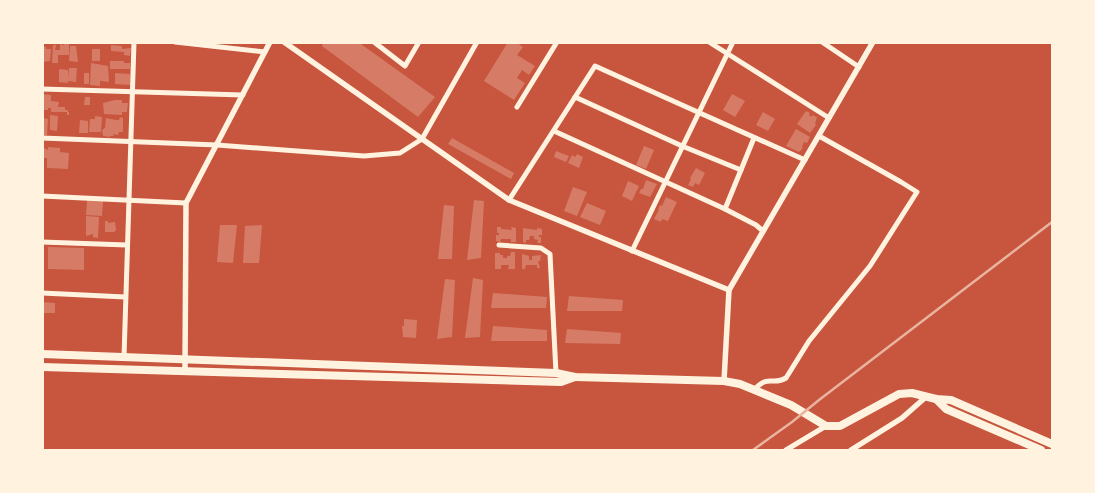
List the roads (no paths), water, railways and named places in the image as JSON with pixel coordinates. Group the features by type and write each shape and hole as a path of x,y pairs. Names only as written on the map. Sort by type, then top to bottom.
{"main road":[{"path":"42,354 556,373 574,377 724,381 755,389 791,405 826,426 840,426 883,401 899,394 912,392 936,399 951,400 1052,444"},
{"path":"42,367 561,382 574,377"},
{"path":"936,399 946,409 1041,450"}],"street":[{"path":"124,357 134,42"},
{"path":"175,42 265,52"},
{"path":"185,371 186,203 270,42"},
{"path":"284,42 509,200 729,290"},
{"path":"374,42 406,66 419,42"},
{"path":"42,138 217,145 364,156 400,153 422,139 477,42"},
{"path":"518,107 557,42"},
{"path":"709,42 829,118"},
{"path":"632,251 733,42"},
{"path":"822,42 859,67"},
{"path":"724,381 729,290 873,42"},
{"path":"509,200 595,66 804,160"},
{"path":"42,89 243,95"},
{"path":"575,97 682,146 741,170"},
{"path":"554,131 725,209 756,225 763,231"},
{"path":"755,389 766,380 781,381 786,378 810,341 870,266 917,192 818,136"},
{"path":"725,209 754,138"},
{"path":"42,196 186,203"},
{"path":"42,242 127,245"},
{"path":"499,245 541,248 550,254 556,373"},
{"path":"42,293 125,297"},
{"path":"851,450 902,418 926,396"},
{"path":"786,450 826,426"}],"railway":[{"path":"753,450 1052,222"}]}
